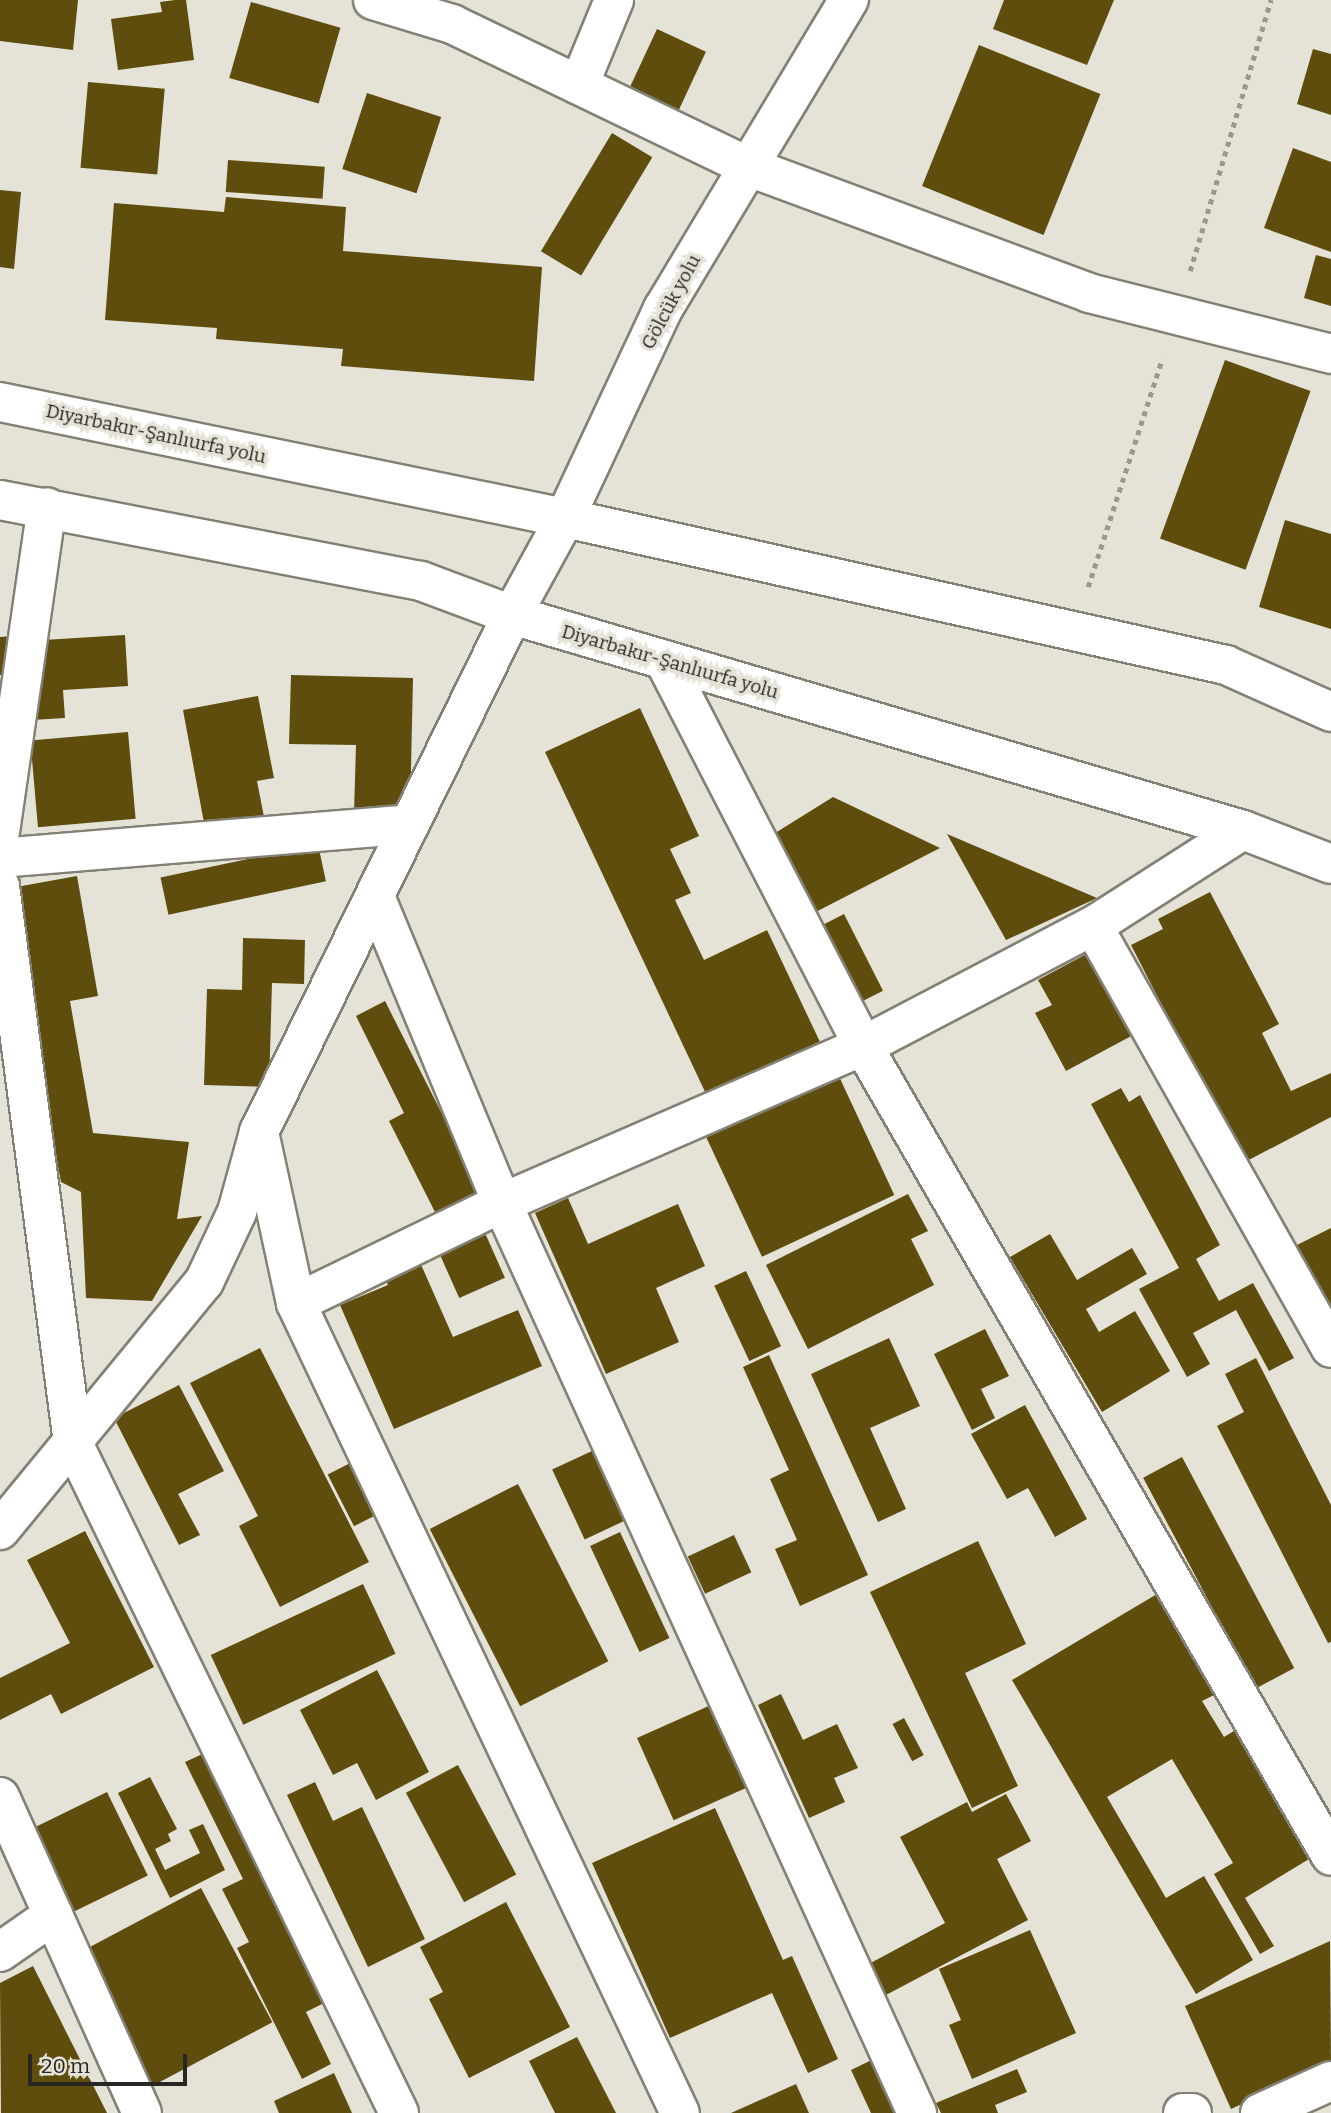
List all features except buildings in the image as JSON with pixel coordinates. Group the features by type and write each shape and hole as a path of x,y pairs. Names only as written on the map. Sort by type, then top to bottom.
{"main road":[{"path":"373,0 452,24 749,167 1088,293 1331,354"},
{"path":"579,85 614,0"},
{"name":"Gölcük yolu","path":"0,1530 204,1282 237,1212 259,1132 512,615 565,519 663,309 849,0"},
{"name":"Diyarbakır-Şanlıurfa yolu","path":"0,402 565,519 1226,665 1331,712"},
{"name":"Diyarbakır-Şanlıurfa yolu","path":"0,499 421,581 512,615 1243,830 1331,864"},
{"path":"0,832 47,507"},
{"path":"664,660 863,1046 1331,1856"},
{"path":"0,858 410,824"},
{"path":"296,1303 502,1203 863,1046 1093,926 1243,830"},
{"path":"0,886 73,1443 399,2113"},
{"path":"375,897 502,1203 917,2113"},
{"path":"1093,926 1331,1348"},
{"path":"259,1132 296,1303 680,2113"},
{"path":"0,1797 142,2113"},
{"path":"0,1952 53,1915"},
{"path":"1260,2113 1331,2081"},
{"path":"1183,2113 1192,2113"}]}
